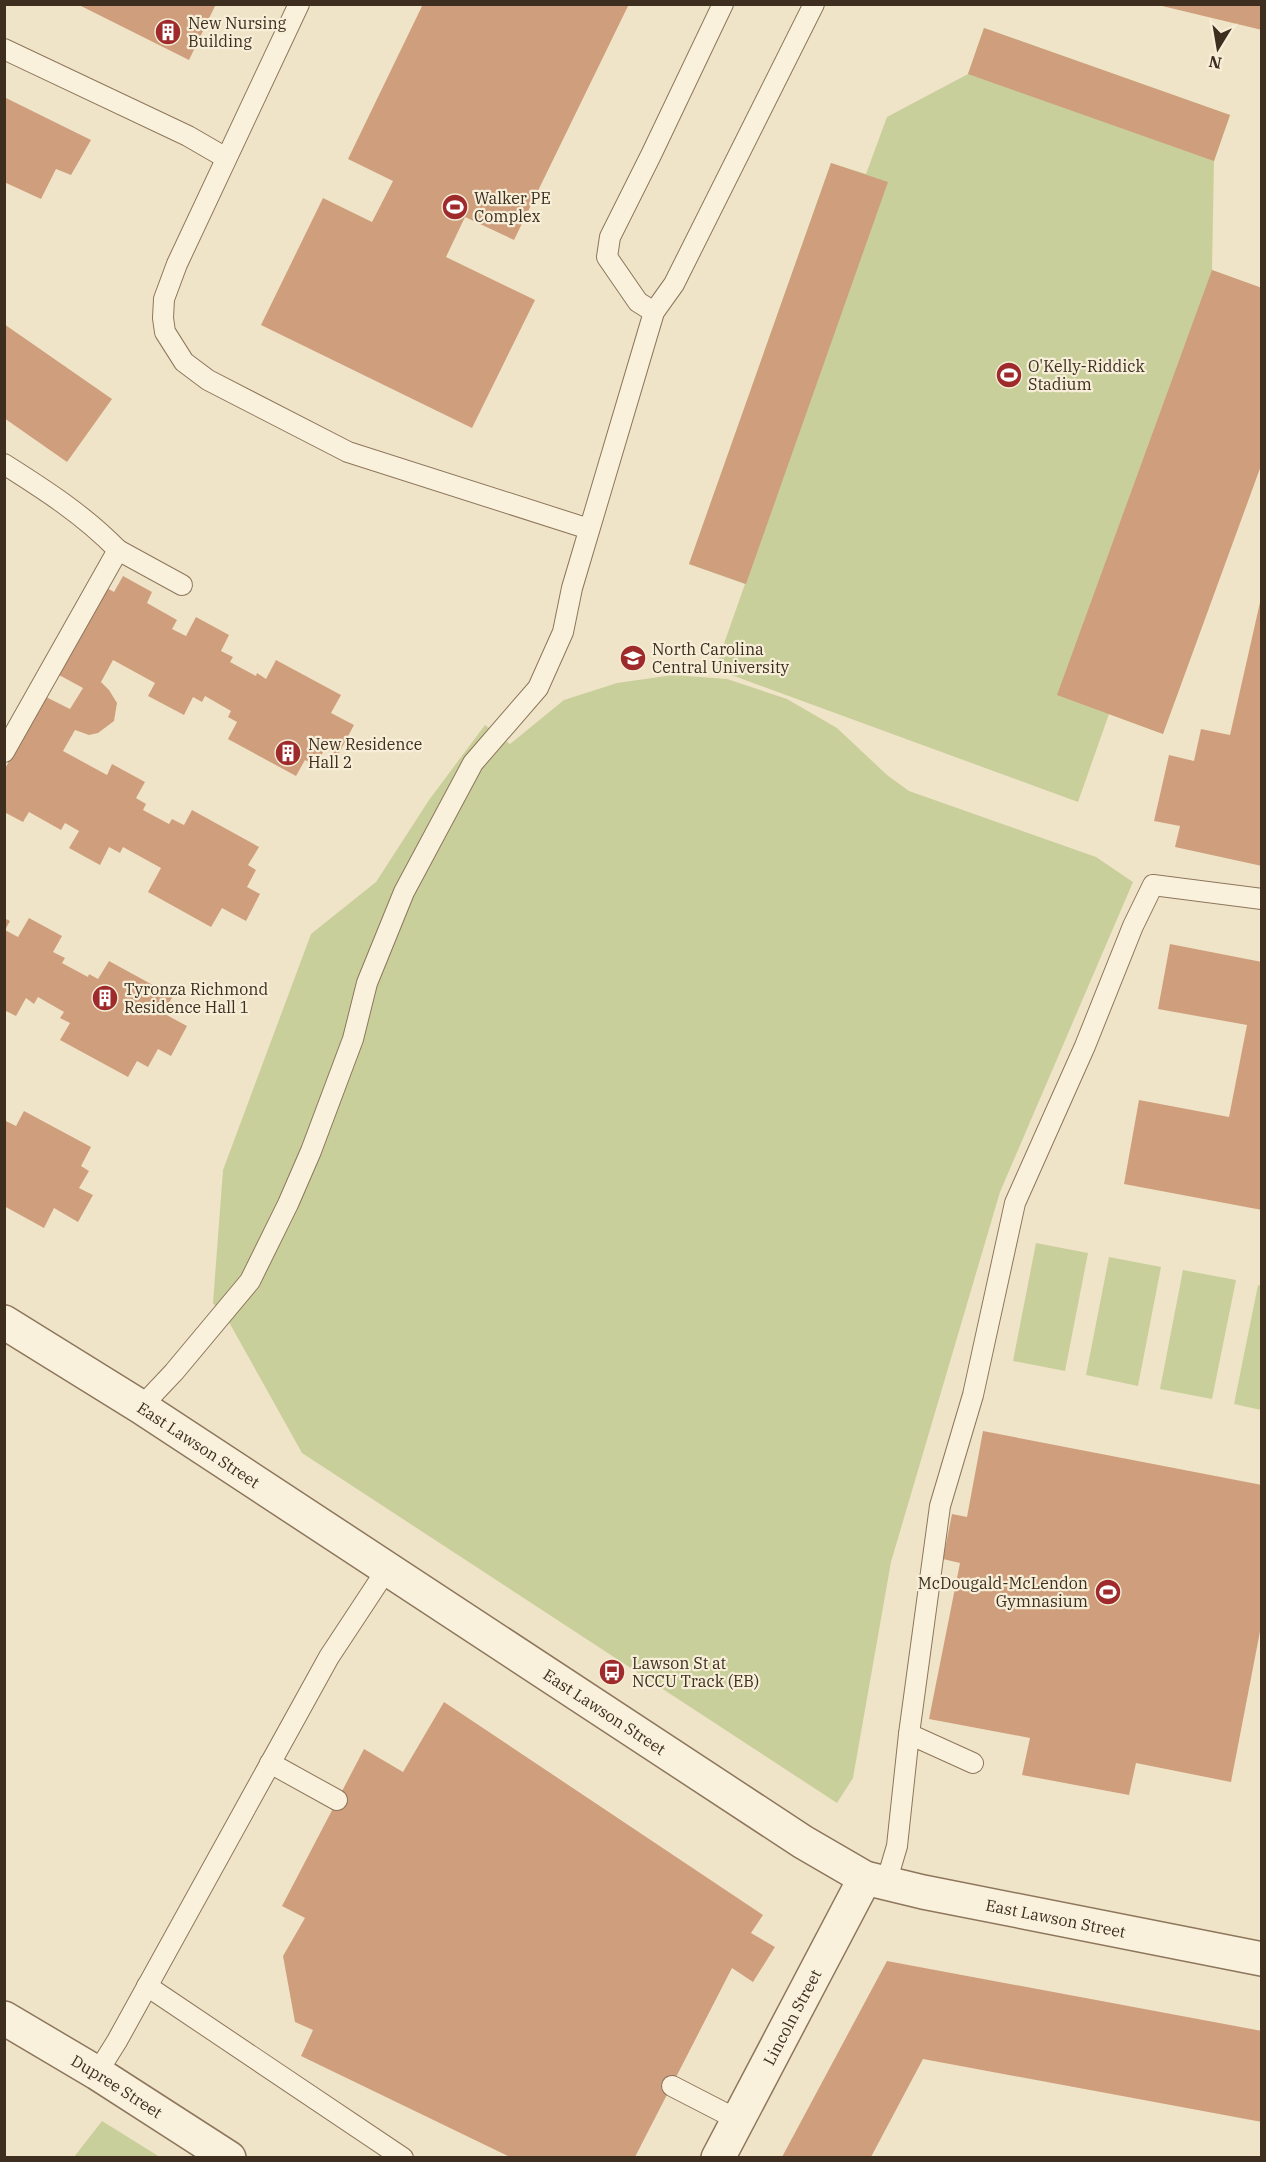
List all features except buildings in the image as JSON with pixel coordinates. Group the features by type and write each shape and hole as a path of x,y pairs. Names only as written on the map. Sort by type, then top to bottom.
{"street":[{"name":"East Lawson Street","path":"4,1322 141,1407 803,1842 875,1881 1262,1959"},
{"name":"Lincoln Street","path":"718,2157 875,1881"},
{"name":"Dupree Street","path":"4,2018 97,2073 229,2157"}],"lane":[{"path":"299,4 177,264 164,299 165,332 184,362 208,380 348,452 589,529"},
{"path":"654,312 638,302 607,257 610,237 723,4"},
{"path":"141,1407 174,1372 250,1281 311,1151 353,1039 367,983 404,892 473,763 538,688 563,632 572,588 654,312 674,284 813,4"},
{"path":"4,50 188,136 226,158"},
{"path":"4,464 68,506 99,531 117,550 182,585"},
{"path":"4,752 117,550"},
{"path":"875,1881 897,1846 909,1734 940,1506 973,1395 1015,1203 1085,1046 1133,926 1153,885 1262,899"},
{"path":"97,2073 329,1657 387,1569"},
{"path":"909,1734 973,1763"},
{"path":"270,1762 337,1800"},
{"path":"147,1986 403,2157"},
{"path":"672,2086 738,2120"}],"green space":[{"name":"O'Kelly-Riddick Stadium","path":"984,28 1230,115 1214,161 1212,270 1261,288 1163,734 1109,714 1078,802 715,669 745,584 689,564 831,163 866,174 887,117 968,74"},
{"path":"673,675 727,679 787,699 837,728 887,775 909,791 1096,857 1133,882 1000,1192 891,1562 853,1778 837,1803 302,1453 230,1324 213,1303 223,1170 311,934 376,882 429,800 485,725 510,744 564,700 617,683"},
{"path":"1036,1243 1088,1253 1065,1371 1013,1361"},
{"path":"1109,1257 1161,1267 1138,1386 1086,1375"},
{"path":"1183,1270 1236,1280 1212,1399 1160,1389"},
{"path":"1258,1285 1262,1286 1261,1410 1234,1404"},
{"path":"102,2121 160,2157 74,2157"}],"place":[{"name":"New Nursing Building","path":"168,32"},
{"name":"Walker PE Complex","path":"455,207"},
{"name":"O'Kelly-Riddick Stadium","path":"1009,375"},
{"name":"North Carolina Central University","path":"633,658"},
{"name":"New Residence Hall 2","path":"288,753"},
{"name":"Tyronza Richmond Residence Hall 1","path":"105,998"},
{"name":"McDougald-McLendon Gymnasium","path":"1108,1592"},
{"name":"Lawson St at NCCU Track (EB)","path":"612,1672"}]}
